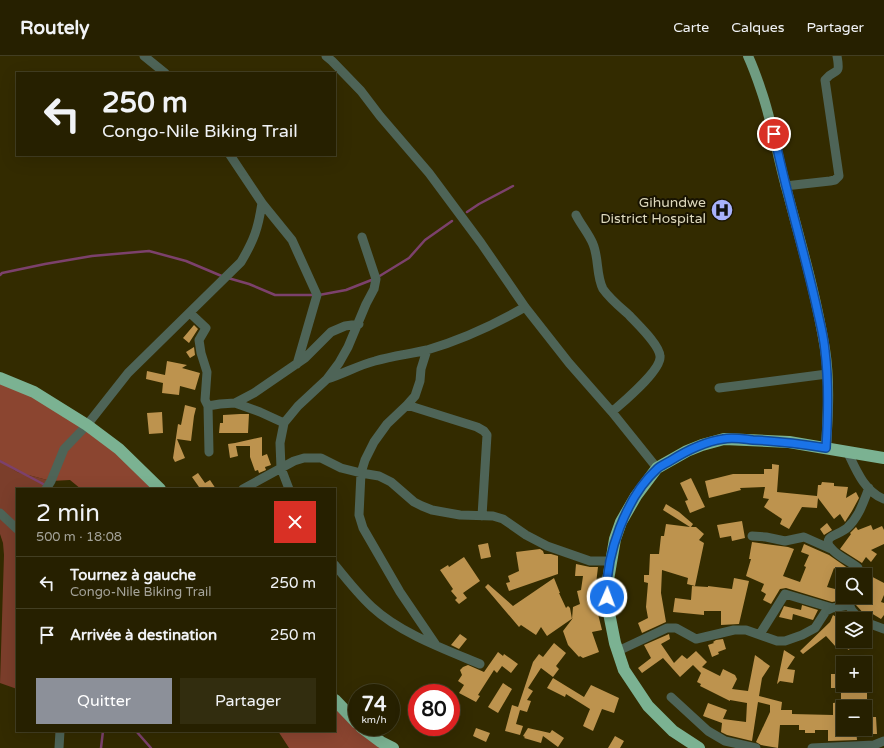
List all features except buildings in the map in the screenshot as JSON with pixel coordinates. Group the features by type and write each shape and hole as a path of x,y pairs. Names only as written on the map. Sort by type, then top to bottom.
{"highway":[{"path":"0,378 34,392 87,424 119,449 159,488"},
{"path":"699,748 673,731 648,706 624,670 618,651 608,608 606,586 615,539 621,522 636,496 657,468 687,451 724,439 789,442 884,458"},
{"path":"336,701 348,714"},
{"path":"373,736 381,742 394,748"}],"main road":[{"path":"748,56 762,91 774,134 785,186 810,277 825,349 828,412 826,448"}],"street":[{"path":"144,56 164,72"},
{"path":"326,56 361,91 380,116 429,173 481,243 525,307 569,363 612,412 657,468"},
{"path":"785,186 836,180 839,176 825,80 838,70 839,67 837,56"},
{"path":"231,156 262,203 292,240 317,295 297,364"},
{"path":"47,488 64,449 87,424 128,373 241,262 254,238 258,226 262,203"},
{"path":"576,216 593,244 602,287 608,295 630,316 660,352 661,358 657,368 612,412"},
{"path":"289,488 281,468 280,443 284,423 298,406 327,379 345,352 359,324 366,304 374,290 376,279 362,237"},
{"path":"327,379 374,361 427,350 471,335 525,307"},
{"path":"190,313 206,328 199,340 201,353 207,372 205,400 208,406 209,452"},
{"path":"235,403 254,393 297,364 331,332 345,326 359,324"},
{"path":"427,350 414,396 407,405 387,424 374,442 365,460 361,473 360,514 363,528 400,592 436,645"},
{"path":"719,388 827,374"},
{"path":"208,406 235,403 284,423"},
{"path":"407,405 476,427 484,431 487,435 482,516"},
{"path":"848,453 856,470 872,493 884,499"},
{"path":"245,488 294,461 313,457 321,458 341,468 379,476 391,482 414,502 432,510 460,515 493,516 503,519 547,546 590,561 611,561"},
{"path":"831,548 828,542 829,539 832,536 842,532 857,517 869,488"},
{"path":"0,513 16,528"},
{"path":"752,536 766,536 785,541 804,537 831,548 852,562 858,568"},
{"path":"336,566 356,592 373,608 416,637 480,664"},
{"path":"760,634 785,594 832,608"},
{"path":"618,651 667,628 676,628 696,639 722,632 746,630 777,641 785,641 802,635 815,628 826,611 842,604"},
{"path":"872,624 884,628"},
{"path":"671,697 708,731 725,741 756,748"},
{"path":"59,748 60,732"},
{"path":"812,748 874,745 884,741"}],"shaded area":[{"path":"0,378 64,409 159,488 80,488 70,480 51,481 17,472 0,460"},
{"path":"0,460 17,472 51,481 47,488 16,488 16,689 0,683 4,555 3,543 0,534"},
{"path":"336,701 348,711 348,736 378,736 393,748 289,748 279,732 336,732"}],"waterway":[{"path":"467,212 513,186"},
{"path":"378,277 409,258 425,240 452,221"},
{"path":"0,275 2,273 45,264 92,256 149,251 186,261 224,277"},
{"path":"228,278 249,284 275,295 314,295"},
{"path":"319,295 346,290 374,279"},
{"path":"0,461 45,485"},
{"path":"101,748 103,732"},
{"path":"137,732 151,748"}],"place":[{"name":"Gihundwe District Hospital","path":"722,210"}],"route":[{"path":"607,597 606,586 615,539 621,522 629,506 657,468 687,451 724,439 734,438 789,442 826,448 828,412 825,349 810,277 780,168 774,134"}]}
